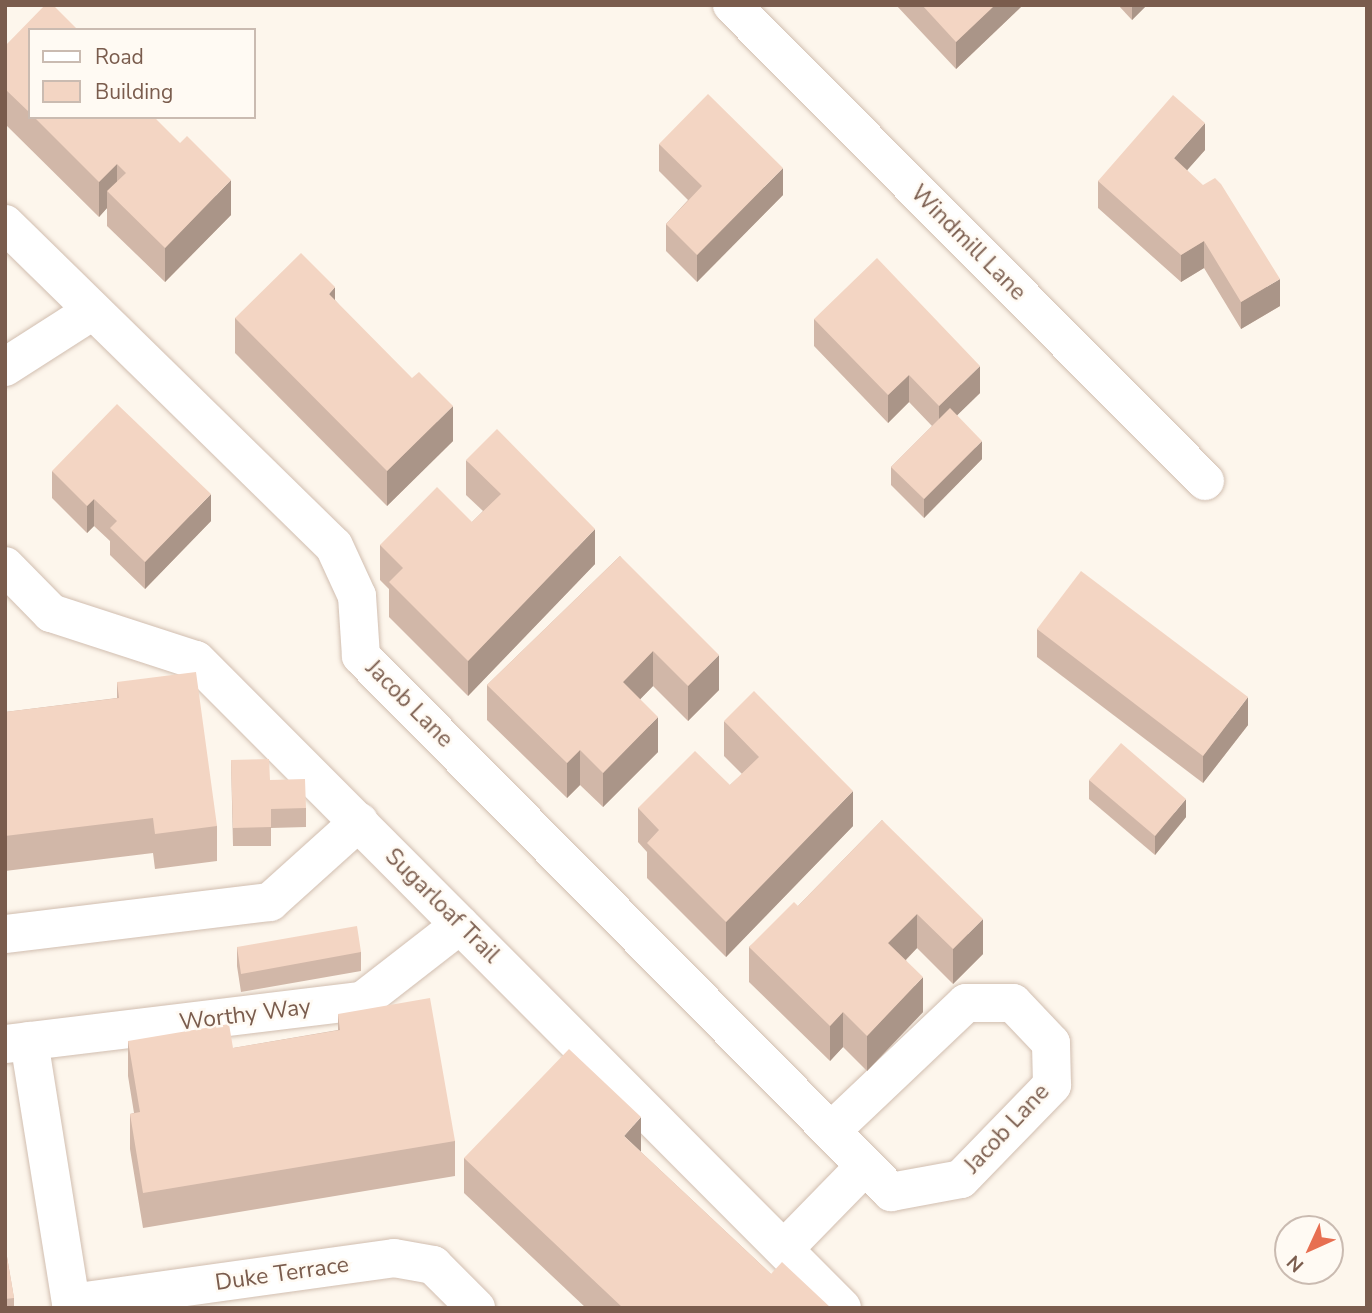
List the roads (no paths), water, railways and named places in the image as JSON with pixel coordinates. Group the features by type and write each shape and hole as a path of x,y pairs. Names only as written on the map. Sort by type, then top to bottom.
{"street":[{"name":"Windmill Lane","path":"732,5 1205,481"},
{"name":"Jacob Lane","path":"5,224 91,312 334,546 357,596 361,656 891,1192 961,1179 1052,1085 1051,1043 1013,1003 966,1003 831,1131"},
{"path":"5,367 91,312"},
{"name":"Sugarloaf Trail","path":"5,566 51,613 196,660 842,1308"},
{"path":"5,934 270,902 359,822"},
{"name":"Worthy Way","path":"17,1043 362,1001 460,925"},
{"name":"Duke Terrace","path":"17,1043 71,1306 394,1258 433,1265 476,1308"},
{"path":"784,1249 865,1166"}]}
